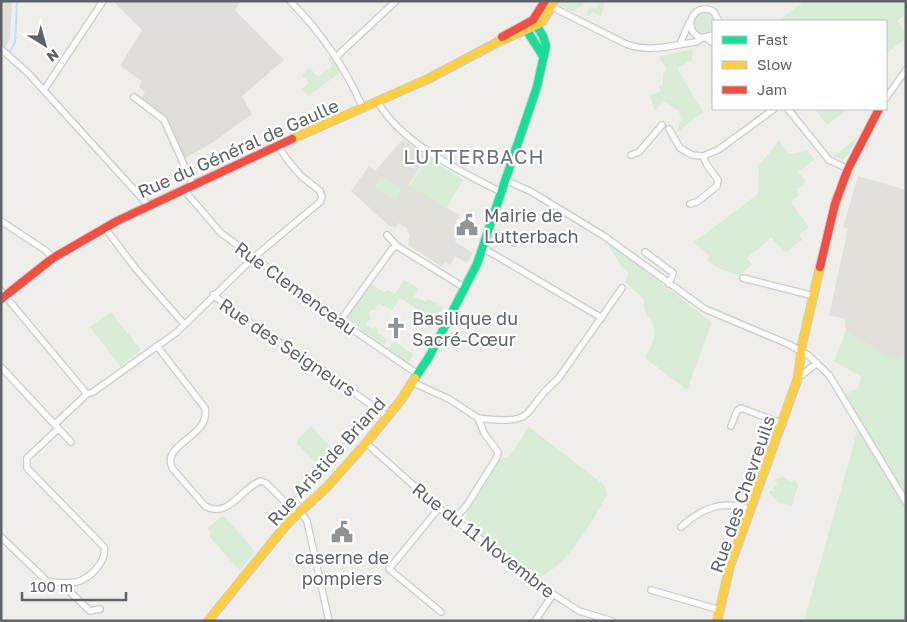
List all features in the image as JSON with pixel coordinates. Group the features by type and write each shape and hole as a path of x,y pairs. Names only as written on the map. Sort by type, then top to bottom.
{"main road":[{"path":"535,23 543,21 548,3"},
{"name":"Rue du Général de Gaulle","path":"3,295 53,258 148,205 428,79 535,23"},
{"name":"Rue Aristide Briand","path":"208,621 298,513 327,487 366,443 419,375 484,248 537,87 545,40 535,23"},
{"path":"525,28 543,56"},
{"name":"Rue des Chevreuils","path":"718,621 730,566 783,424 798,378 801,350 835,204 848,169 878,110"}],"street":[{"path":"44,90 103,1"},
{"path":"290,1 311,22 336,56 363,108"},
{"path":"336,56 396,1"},
{"path":"548,3 626,44 640,48 654,49 696,42 712,36"},
{"path":"680,44 693,14 706,5 713,11 718,20"},
{"path":"690,23 694,34 712,42"},
{"path":"1,49 44,90 148,205"},
{"path":"887,97 906,70"},
{"path":"134,97 164,120 193,185"},
{"path":"378,102 384,112 419,145 501,192"},
{"path":"669,129 680,148 692,155 704,156 718,150 773,110"},
{"path":"789,110 829,160 848,169"},
{"path":"632,155 639,152 662,125"},
{"path":"1,537 48,582 80,581 103,562 106,555 104,547 27,468 27,458 87,394 93,392 157,346 184,324 253,258 320,202 322,197 320,191 291,164 278,145"},
{"path":"690,204 697,202 717,186 718,180 706,165 704,156"},
{"path":"505,180 530,191 604,236 716,316 801,350 817,363 833,381 906,502"},
{"name":"Rue Clemenceau","path":"183,189 221,233 340,321 419,375"},
{"path":"1,220 45,250 53,258"},
{"path":"105,228 136,269 184,324"},
{"path":"489,231 514,243"},
{"path":"387,235 397,246 465,288"},
{"path":"340,321 366,282 392,249 397,246"},
{"path":"484,248 602,318"},
{"path":"645,252 672,273 669,284"},
{"path":"743,278 814,296"},
{"path":"414,383 449,399 478,418 507,422 528,415 551,385 558,379 622,288"},
{"path":"3,295 87,394"},
{"name":"Rue des Seigneurs","path":"213,295 388,417"},
{"path":"157,346 205,408 207,417 202,426 173,452 170,464 172,468 205,506 212,510 216,511 225,508 260,482 266,483 307,521 329,621"},
{"path":"798,378 817,363"},
{"path":"1,367 71,442"},
{"path":"731,426 737,411 741,408 783,424"},
{"path":"455,519 467,505 498,452 484,433 478,418"},
{"name":"Rue du 11 Novembre","path":"366,443 440,508 552,594 579,611 612,621"},
{"path":"681,527 694,515 707,508 729,504 751,510"},
{"path":"440,508 389,569 441,612"},
{"path":"64,583 66,588 90,611 100,609"},
{"path":"651,590 720,610"},
{"path":"535,621 552,594"}],"shaded area":[{"path":"1,1 12,1 10,40 1,54"},
{"path":"113,1 241,1 235,10 284,60 242,96 252,114 212,143 184,159 164,117 141,99 145,92 139,87 142,81 120,66 142,30"},
{"path":"403,139 424,155 420,162 422,164 409,185 460,215 455,224 462,229 455,242 473,253 467,263 455,256 450,265 445,262 442,267 408,245 410,234 407,232 408,229 399,223 395,228 388,225 351,191 369,166 375,171"},
{"path":"858,176 906,190 906,355 893,361 846,330 845,319 829,315 848,229 843,227"}],"green space":[{"path":"560,1 581,1 584,4 574,12 558,5"},
{"path":"600,1 605,1 601,17 592,12 589,16 586,15 590,7 596,9"},
{"path":"804,1 906,1 906,14 897,21 906,32 906,38 887,53 887,20 779,20"},
{"path":"704,12 712,15 714,19 712,20 712,31 704,34 696,31 693,23 696,15"},
{"path":"693,50 692,60 677,68 703,112 676,133 681,120 679,111 665,102 658,106 655,111 650,96 661,91 659,87 663,84 663,74 667,70 659,57"},
{"path":"331,56 341,72 308,96 302,89 309,83 302,75 310,68 318,77 332,66 328,58"},
{"path":"816,110 847,110 827,125"},
{"path":"857,138 843,160 833,156"},
{"path":"779,140 789,154 807,151 815,159 798,172 806,182 796,190 799,195 791,202 809,227 799,234 802,240 786,252 771,238 747,258 752,265 739,275 720,269 707,260 710,256 694,242 758,194 759,166"},
{"path":"431,159 463,180 447,207 410,186 425,161 428,162"},
{"path":"381,176 402,188 396,200 374,188"},
{"path":"606,241 712,322 687,390 645,358 654,340 654,328 646,313 644,299 625,282 629,273 621,266"},
{"path":"404,280 418,288 414,297 426,302 428,299 443,307 436,321 400,298 392,310 378,303 375,308 377,310 372,310 369,313 371,319 368,320 366,325 373,329 374,327 378,329 377,333 387,339 384,346 350,321 348,315 369,283 384,292 388,290 395,294"},
{"path":"111,312 141,350 120,366 90,327"},
{"path":"846,330 893,361 906,355 906,621 804,621 860,422 846,394 857,389 862,377 834,361"},
{"path":"394,341 413,354 408,363 388,349"},
{"path":"311,426 339,456 324,470 297,444 298,439"},
{"path":"529,427 604,485 607,494 595,517 568,554 548,573 537,578 466,524 466,514 499,460 510,456"},
{"path":"783,477 791,482 795,480 798,485 792,505 779,503 769,493 769,491 774,491 773,488 777,484 775,479"},
{"path":"223,515 255,551 240,571 209,536 211,533 207,529"}],"waterway":[{"path":"10,51 15,42 17,1"}],"traffic: fast":[{"path":"415,378 429,357 477,264 537,87 546,46 543,36 533,20"},
{"path":"524,26 543,56"}],"traffic: slow":[{"path":"292,139 428,79 498,42 537,25 543,21 554,1"},
{"path":"717,621 730,566 798,378 802,345 820,267"},
{"path":"208,621 288,523 327,487 366,443 401,400 415,378"}],"traffic: jam":[{"path":"502,37 533,20 545,1"},
{"path":"820,267 835,204 848,169 878,110"},
{"path":"1,299 53,258 117,221 292,139"}],"place":[{"name":"Mairie de Lutterbach","path":"467,225"},
{"name":"Basilique du Sacré-Cœur","path":"396,328"},
{"name":"caserne de pompiers","path":"342,532"}],"district":[{"name":"LUTTERBACH","path":"474,156"}]}
